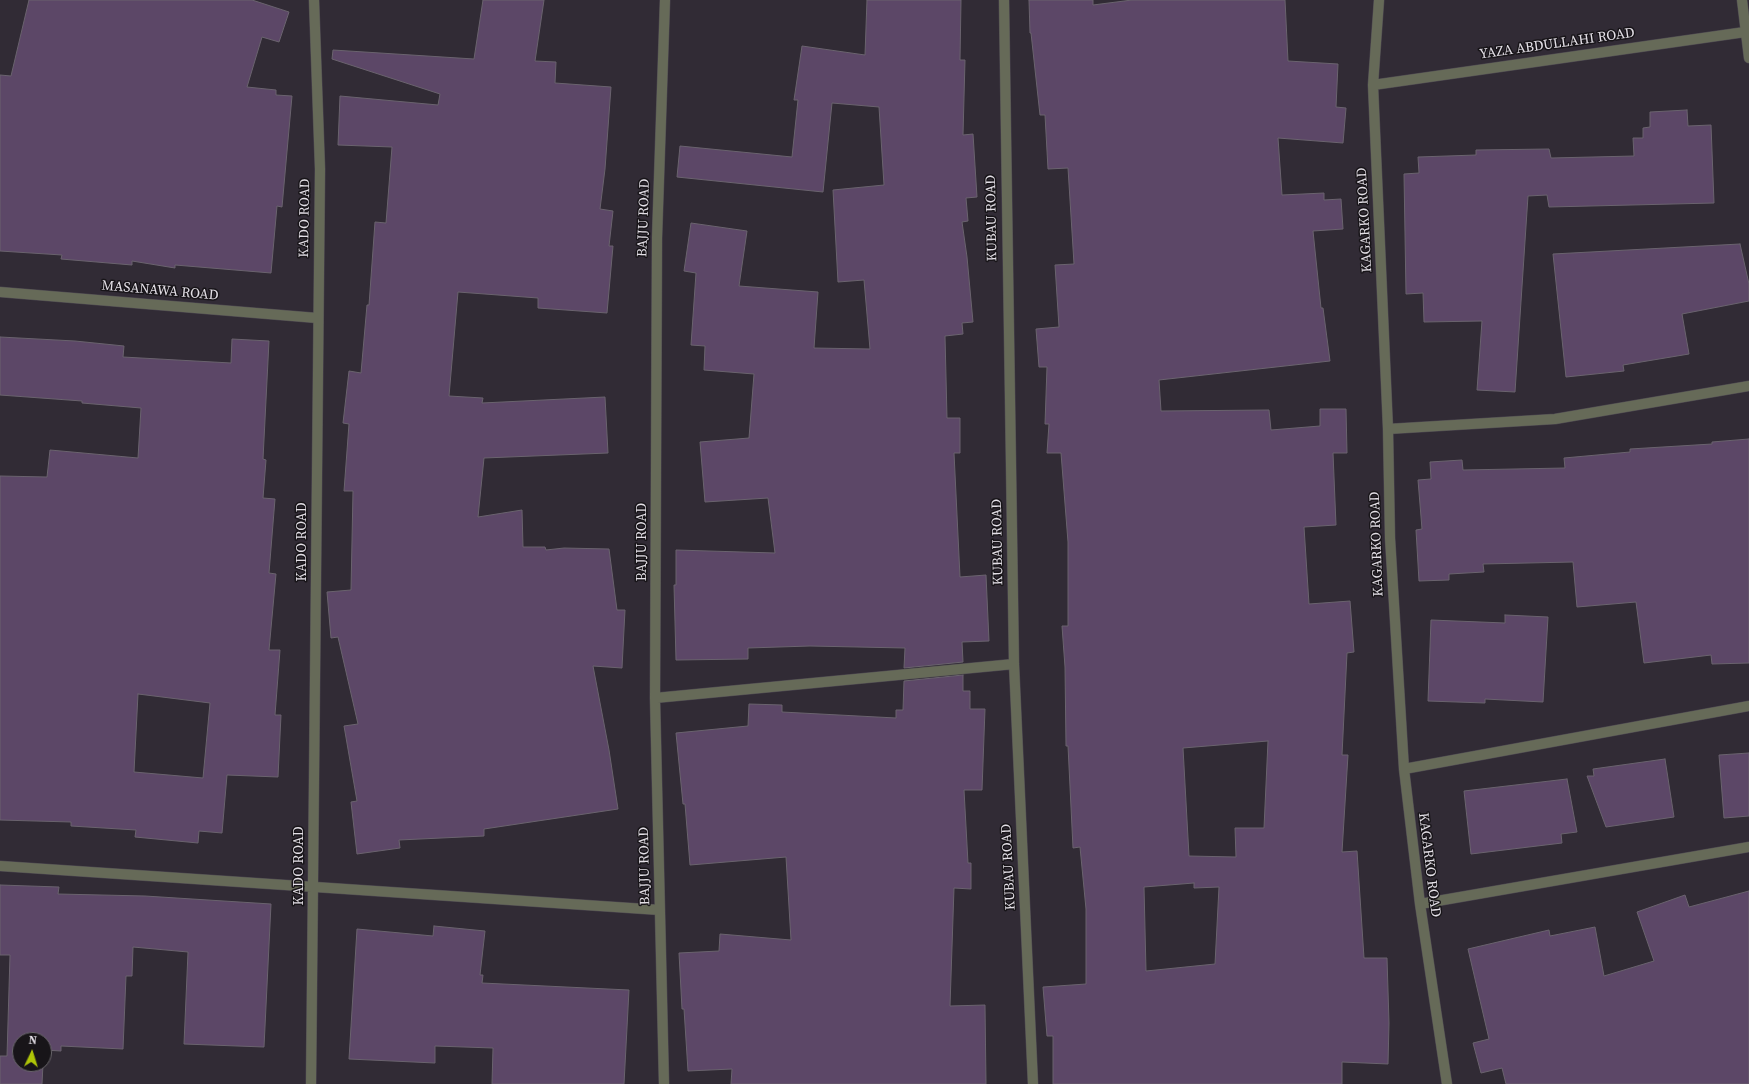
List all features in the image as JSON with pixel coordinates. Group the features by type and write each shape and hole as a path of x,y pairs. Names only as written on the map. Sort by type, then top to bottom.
{"street":[{"name":"KADO ROAD","path":"311,1084 317,318 320,169 314,0"},
{"name":"BAJJU ROAD","path":"664,1084 655,698 656,238 665,0"},
{"name":"KUBAU ROAD","path":"1004,0 1014,664 1033,1084"},
{"name":"KAGARKO ROAD","path":"1379,0 1373,85 1388,429 1390,538 1404,769 1420,904 1448,1084"},
{"path":"1742,0 1749,58"},
{"name":"YAZA ABDULLAHI ROAD","path":"1373,85 1745,32"},
{"name":"MASANAWA ROAD","path":"0,292 317,318"},
{"path":"1388,429 1555,419 1749,386"},
{"path":"655,698 1014,664"},
{"path":"1404,769 1749,706"},
{"path":"1420,904 1749,847"},
{"path":"0,866 660,910"}],"building":[{"path":"29,0 252,0 289,12 279,42 262,37 247,87 276,90 276,95 292,96 282,207 277,206 271,273 175,265 175,268 132,261 132,265 61,259 62,255 0,251 0,75 11,76"},
{"path":"483,0 544,0 535,61 556,62 555,83 611,87 605,169 600,209 613,211 609,246 613,246 607,313 538,308 538,298 458,292 449,396 483,398 482,403 605,397 608,453 484,458 478,517 522,510 523,547 545,547 546,550 564,548 609,549 617,610 625,610 622,668 593,666 609,750 618,809 484,829 484,836 399,840 400,848 357,854 351,802 357,801 344,726 358,724 338,637 331,638 327,592 351,590 353,491 344,491 349,424 343,423 349,371 361,373 367,305 369,305 375,222 386,223 392,147 338,145 340,96 438,105 440,94 332,59 333,50 474,59"},
{"path":"867,0 961,0 960,60 965,60 963,135 973,134 977,197 966,198 968,221 962,222 973,322 962,323 963,334 945,336 947,418 960,418 960,453 954,453 960,577 986,575 989,641 962,642 963,662 904,668 905,648 810,646 748,648 748,659 676,660 674,585 676,585 676,550 775,553 768,498 705,502 700,442 749,438 754,374 704,370 705,346 691,345 696,273 684,271 691,223 747,231 739,286 818,292 814,348 870,349 864,280 838,282 833,190 884,185 879,107 832,103 823,192 677,177 680,146 792,157 798,100 794,100 802,46 865,55"},
{"path":"1029,0 1093,0 1093,5 1132,0 1285,0 1288,61 1338,64 1336,107 1346,108 1343,143 1278,138 1282,195 1324,193 1324,200 1341,199 1343,229 1313,231 1321,308 1323,308 1330,361 1159,380 1161,411 1269,410 1271,430 1320,426 1320,409 1346,409 1347,453 1333,453 1336,525 1304,527 1309,604 1350,601 1354,652 1347,653 1342,755 1348,755 1342,852 1357,851 1364,958 1387,958 1389,1023 1388,1064 1342,1062 1342,1084 1053,1084 1053,1036 1047,1036 1043,987 1086,984 1086,909 1080,847 1073,848 1068,746 1066,746 1065,667 1062,626 1068,626 1068,542 1061,453 1047,453 1049,424 1045,424 1047,367 1039,367 1036,329 1059,327 1055,265 1074,264 1068,168 1048,169 1045,115 1040,115 1030,33","holes":["1268,741 1264,828 1235,828 1236,857 1189,856 1183,748","1194,883 1194,888 1219,887 1215,964 1146,971 1144,887"]},
{"path":"1687,110 1688,126 1711,125 1714,203 1549,207 1547,195 1528,196 1515,392 1477,390 1482,321 1424,322 1423,293 1406,294 1404,174 1419,173 1418,157 1476,155 1476,150 1549,149 1551,158 1634,156 1633,138 1643,138 1643,128 1650,127 1650,112"},
{"path":"1740,244 1749,284 1749,301 1682,314 1689,354 1623,365 1624,371 1566,377 1553,254"},
{"path":"0,337 75,341 124,346 123,357 231,363 232,339 269,341 263,459 266,460 263,498 275,499 269,573 276,574 269,650 280,650 275,715 281,715 278,777 227,775 222,833 199,831 198,843 135,837 136,830 71,826 71,822 0,820 0,476 47,477 50,450 138,458 141,408 82,403 82,401 0,395","holes":["138,694 210,703 203,778 134,772"]},
{"path":"1749,439 1749,663 1712,664 1711,655 1644,663 1636,602 1577,607 1573,562 1483,564 1484,572 1449,574 1449,580 1419,581 1416,530 1422,529 1418,480 1431,479 1430,462 1462,460 1463,470 1565,468 1564,458 1630,452 1630,449 1712,444 1712,442"},
{"path":"1505,615 1548,617 1543,702 1485,699 1485,703 1428,701 1431,620 1505,623"},
{"path":"963,675 963,691 970,691 970,709 985,709 982,790 964,790 968,863 971,863 971,889 954,888 950,1006 985,1005 986,1084 731,1084 732,1069 688,1071 684,1009 682,1009 679,953 719,951 720,934 791,940 786,857 690,865 685,804 683,804 676,733 748,726 749,704 782,705 782,712 896,718 896,710 903,710 904,681"},
{"path":"1749,753 1749,816 1724,818 1719,755"},
{"path":"1665,759 1674,817 1606,827 1587,776 1594,776 1593,769"},
{"path":"1567,779 1577,832 1561,834 1562,843 1471,854 1464,791"},
{"path":"0,885 59,887 58,894 145,896 271,904 264,1047 184,1044 188,952 133,947 132,976 126,976 123,1049 61,1046 61,1051 52,1050 52,1032 12,1032 12,1072 43,1072 42,1084 0,1084 0,1056 7,1056 10,955 0,955"},
{"path":"1749,891 1749,1084 1506,1084 1502,1068 1481,1073 1473,1043 1489,1039 1468,949 1549,930 1550,936 1595,927 1604,976 1654,961 1637,912 1685,895 1689,907"},
{"path":"434,926 485,931 480,975 483,975 482,983 629,990 624,1084 492,1084 493,1048 435,1046 435,1063 349,1059 357,929 433,936"}]}
